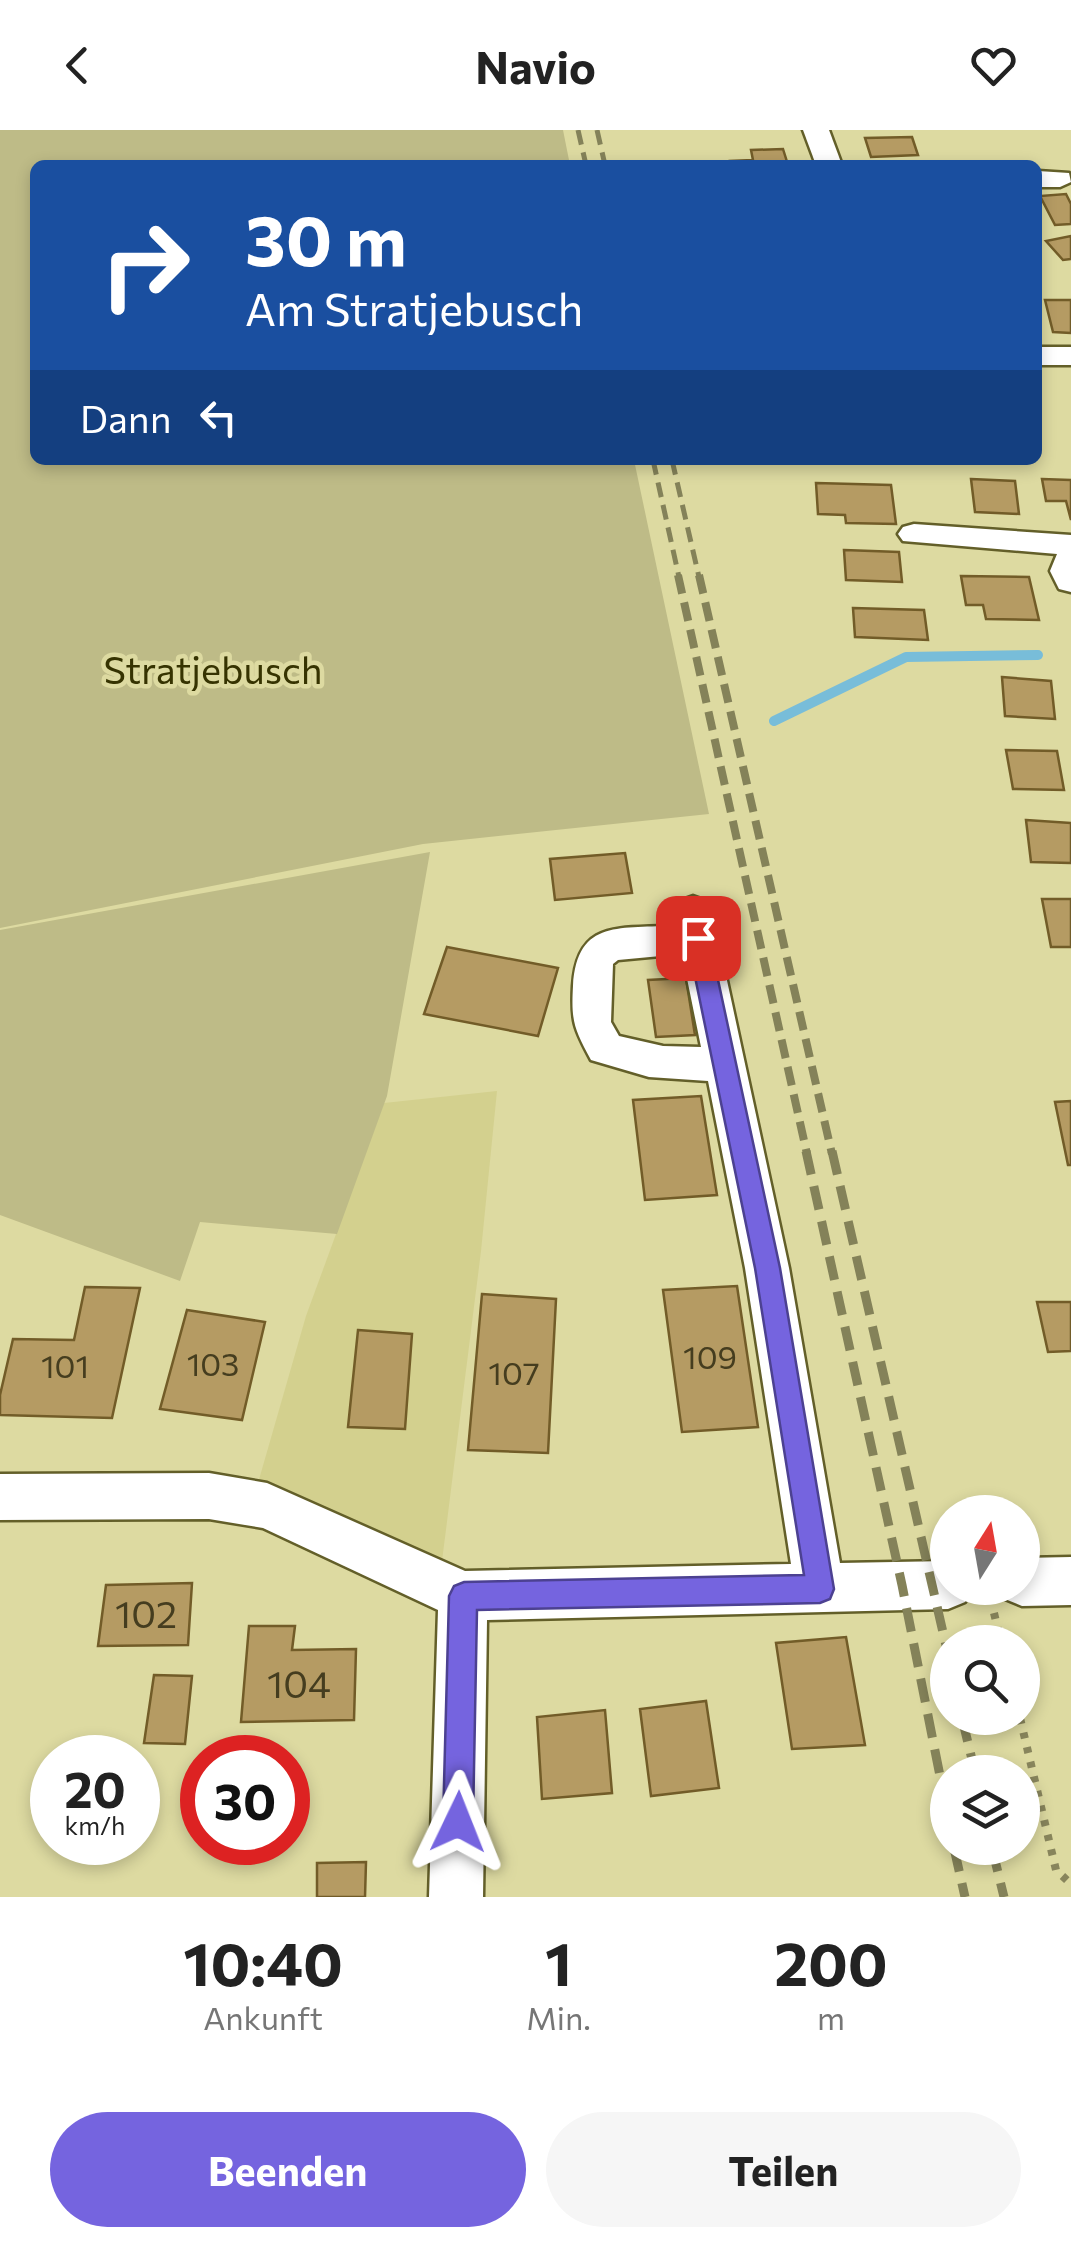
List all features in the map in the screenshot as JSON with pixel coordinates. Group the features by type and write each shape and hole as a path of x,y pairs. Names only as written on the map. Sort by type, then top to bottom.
{"street":[{"path":"816,130 826,160"},
{"path":"1042,356 1071,356"},
{"path":"914,534 1071,545"},
{"path":"1071,558 1066,571 1071,580"},
{"path":"724,1063 675,1066 640,1062 605,1048 591,1023 594,958 608,946 695,924 767,1268 820,1589"},
{"path":"0,1497 209,1496 267,1506 464,1596 930,1586"},
{"path":"1040,1582 1071,1581"},
{"path":"456,1897 464,1596"}],"path":[{"path":"1024,1735 1056,1870 1071,1884"}],"shaded area":[{"path":"497,1091 439,1585 252,1504 306,1316 384,1103"}],"green space":[{"name":"Stratjebusch","path":"0,130 563,130 569,160 30,160 30,465 635,465 709,814 423,844 0,928"},
{"path":"430,852 387,1096 337,1234 200,1222 180,1281 0,1215 0,930"}],"building":[{"path":"912,137 918,155 871,157 865,138"},
{"path":"783,149 786,160 753,160 751,150"},
{"path":"1066,194 1071,204 1071,224 1055,225 1042,196"},
{"path":"1071,236 1071,259 1063,260 1046,241"},
{"path":"1045,300 1071,300 1071,333 1053,332"},
{"path":"971,479 1015,481 1019,514 975,512"},
{"path":"1042,479 1071,480 1071,520 1066,501 1046,501"},
{"path":"816,483 891,485 896,524 846,523 845,515 818,514"},
{"path":"844,550 899,552 902,582 846,580"},
{"path":"961,576 1029,577 1039,620 986,619 983,605 966,605"},
{"path":"853,608 924,610 928,640 855,637"},
{"path":"1002,677 1051,681 1055,719 1005,716"},
{"path":"1006,750 1057,751 1064,790 1013,789"},
{"path":"1026,820 1071,823 1071,863 1031,862"},
{"path":"625,853 632,893 555,900 550,859"},
{"path":"1042,899 1071,899 1071,947 1051,947"},
{"path":"447,947 558,968 538,1036 424,1014"},
{"path":"686,978 695,1035 656,1037 648,980"},
{"path":"701,1096 717,1195 645,1200 633,1100"},
{"path":"1071,1101 1071,1165 1068,1165 1055,1102"},
{"path":"737,1286 758,1427 682,1432 663,1290"},
{"path":"85,1287 140,1288 112,1418 0,1415 0,1395 13,1339 74,1340"},
{"path":"482,1294 556,1299 548,1453 468,1450"},
{"path":"1037,1302 1071,1302 1071,1351 1048,1352"},
{"path":"187,1310 265,1322 242,1420 160,1409"},
{"path":"358,1330 412,1334 405,1429 348,1427"},
{"path":"192,1583 188,1645 98,1646 106,1585"},
{"path":"249,1626 295,1626 292,1650 356,1649 354,1720 241,1722"},
{"path":"846,1637 865,1745 792,1749 776,1643"},
{"path":"154,1675 192,1676 186,1735 180,1735 180,1744 160,1743 160,1735 145,1735"},
{"path":"706,1701 719,1788 651,1796 640,1709"},
{"path":"605,1710 612,1793 542,1799 537,1717"},
{"path":"366,1862 365,1897 317,1897 317,1863"}],"waterway":[{"path":"774,721 906,657 1038,655"}],"railway":[{"path":"578,130 585,160"},
{"path":"597,130 604,160"},
{"path":"654,465 679,577"},
{"path":"673,465 699,577"},
{"path":"678,575 807,1154"},
{"path":"699,575 832,1154"},
{"path":"806,1151 936,1755"},
{"path":"832,1151 941,1625"},
{"path":"966,1735 971,1755"},
{"path":"958,1865 965,1897"},
{"path":"996,1865 1004,1897"}],"route":[{"path":"458,1822 464,1596 820,1589 767,1268 698,938"}]}
